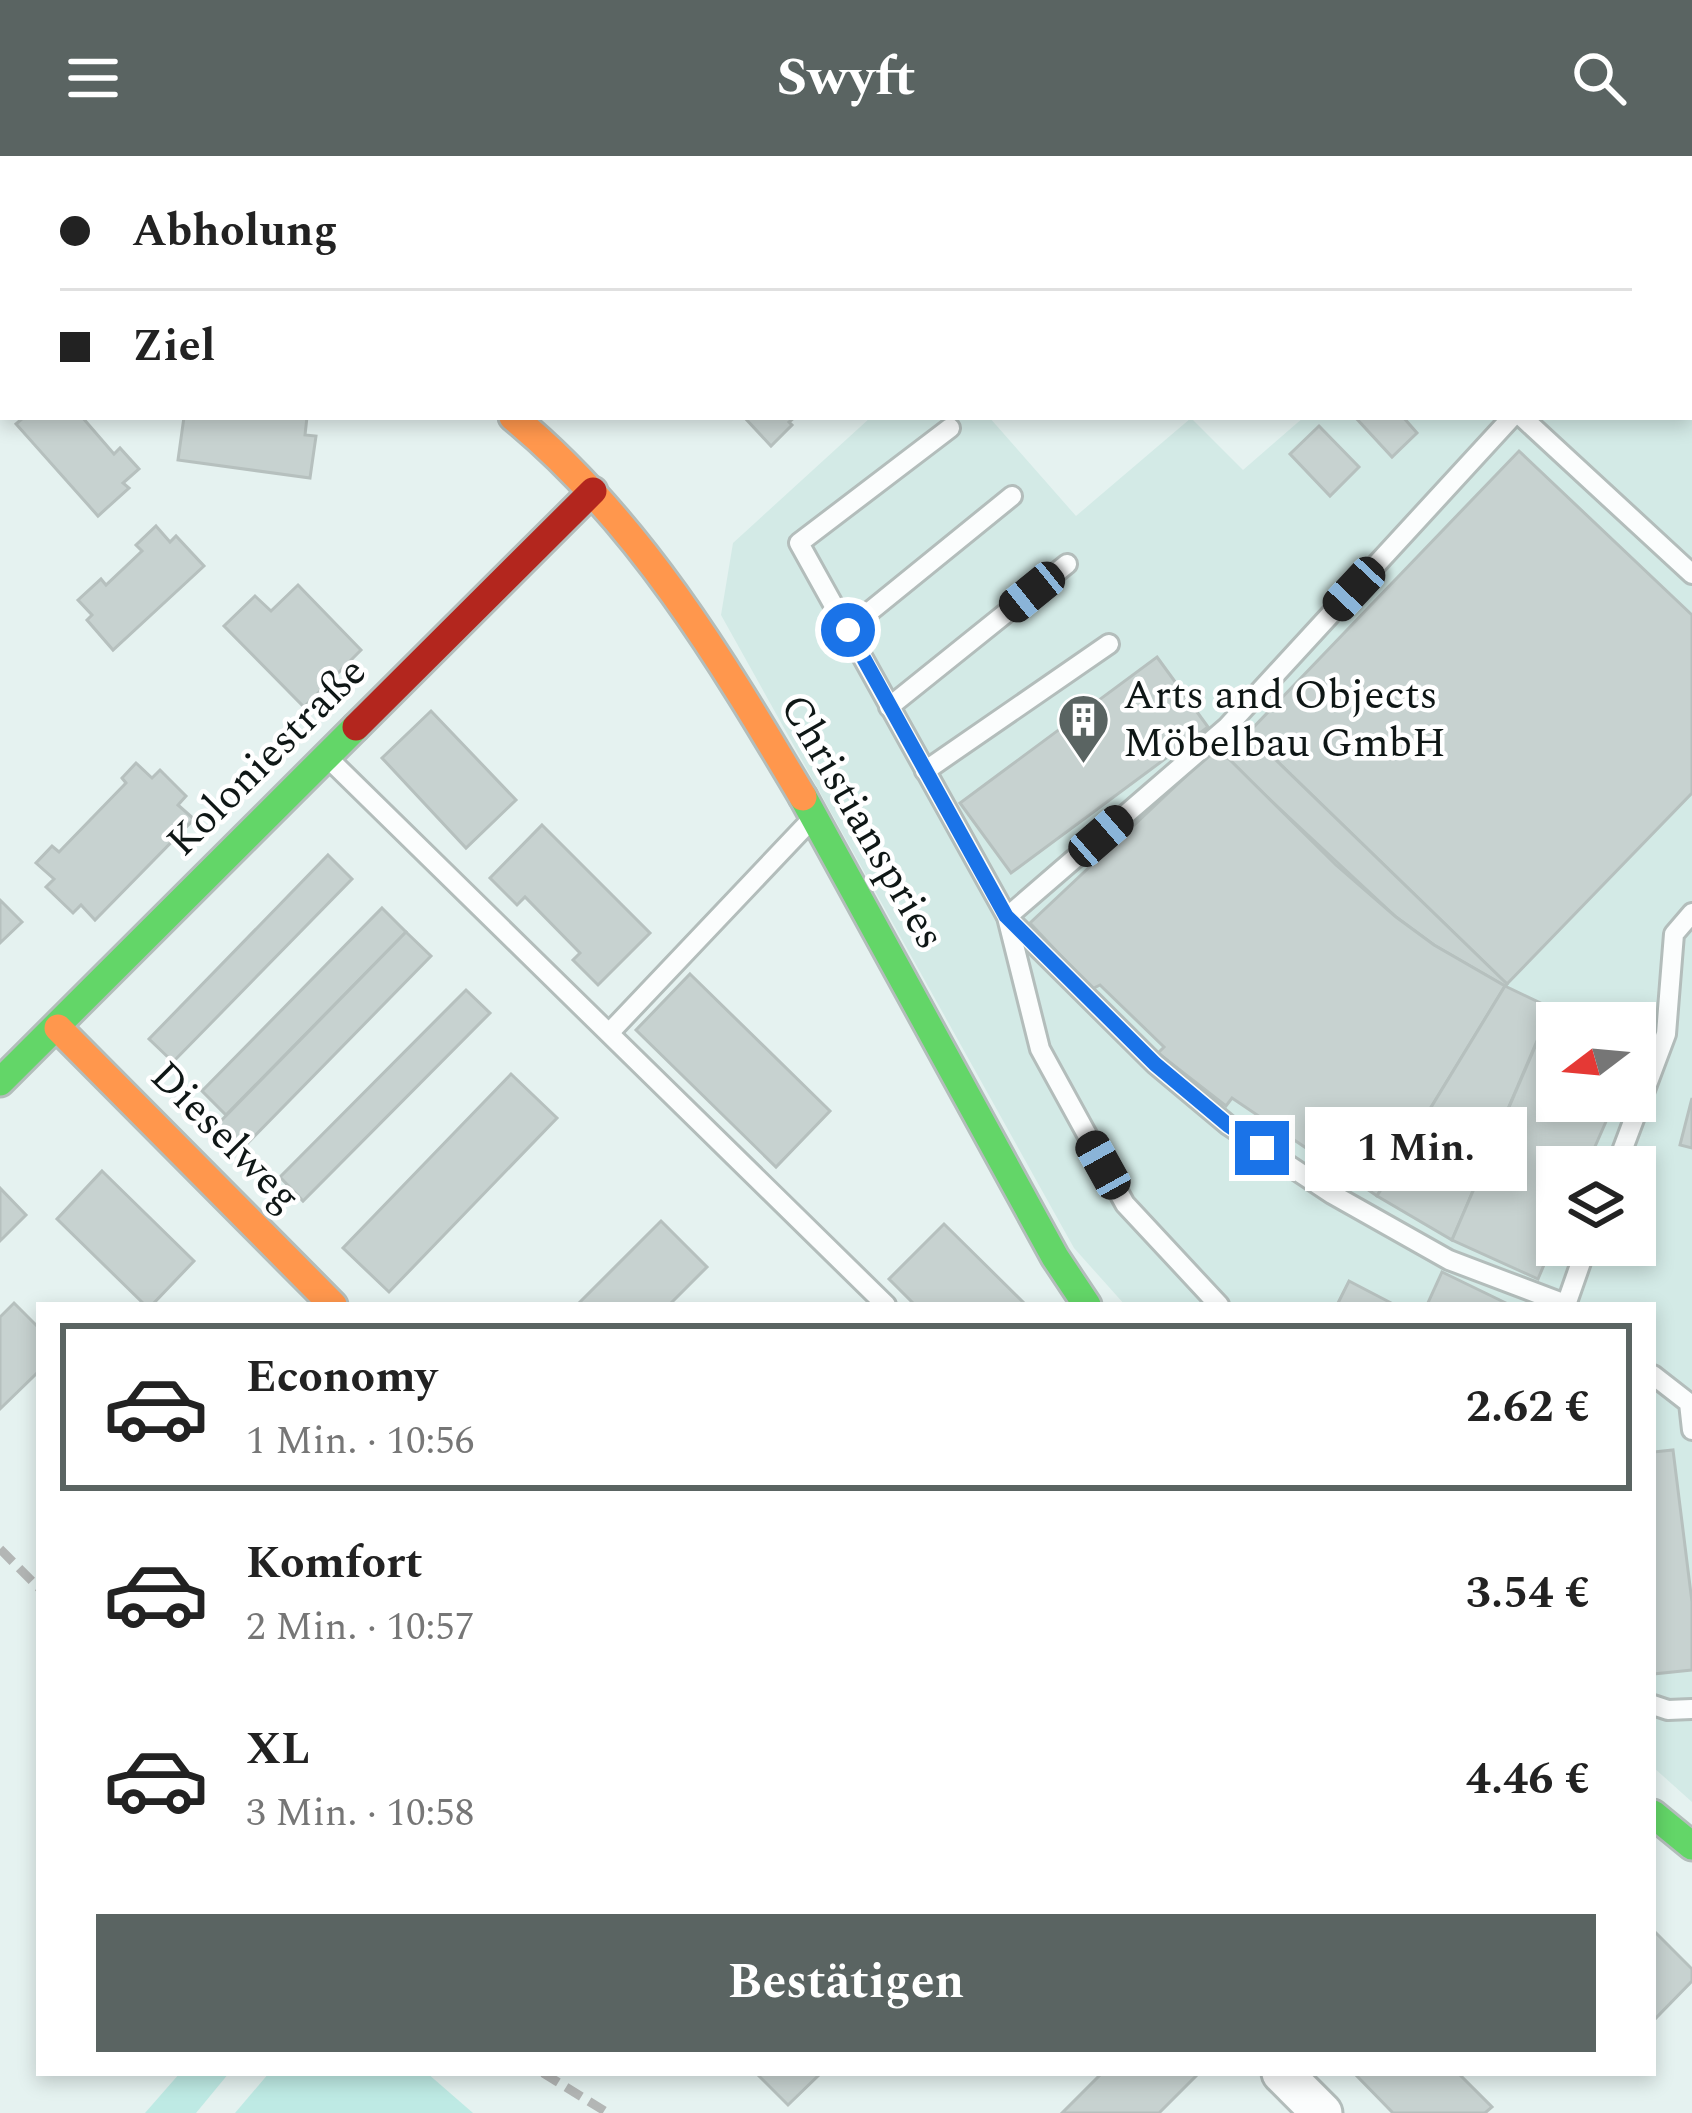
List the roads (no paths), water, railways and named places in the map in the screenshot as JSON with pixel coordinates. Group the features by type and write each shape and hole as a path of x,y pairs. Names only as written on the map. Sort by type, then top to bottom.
{"street":[{"name":"Christianspries","path":"517,420 560,455 592,490 707,639 814,817 1055,1257 1085,1302"},
{"name":"Koloniestraße","path":"0,1082 592,490"},
{"name":"Dieselweg","path":"58,1028 330,1302"},
{"path":"1656,1816 1692,1846"},
{"path":"1285,2076 1322,2113"}],"lane":[{"path":"1006,916 1227,727 1509,420"},
{"path":"1525,420 1692,574"},
{"path":"950,428 799,543 1006,916 1040,1048 1061,1088 1125,1204 1216,1302"},
{"path":"848,630 1012,496"},
{"path":"889,707 1067,564"},
{"path":"925,771 1109,644"},
{"path":"327,757 883,1302"},
{"path":"611,1031 814,817"},
{"path":"1624,1146 1666,1034 1674,934 1692,913"},
{"path":"1006,916 1155,1064 1228,1125 1332,1194 1449,1260 1561,1302"},
{"path":"1567,1302 1580,1266"},
{"path":"1656,1377 1691,1403 1692,1430"},
{"path":"1656,1706 1668,1711 1692,1709"}],"railway":[{"path":"0,1549 36,1585"},
{"path":"548,2076 608,2113"}],"place":[{"name":"Arts and Objects Möbelbau GmbH","path":"1084,765"}]}
